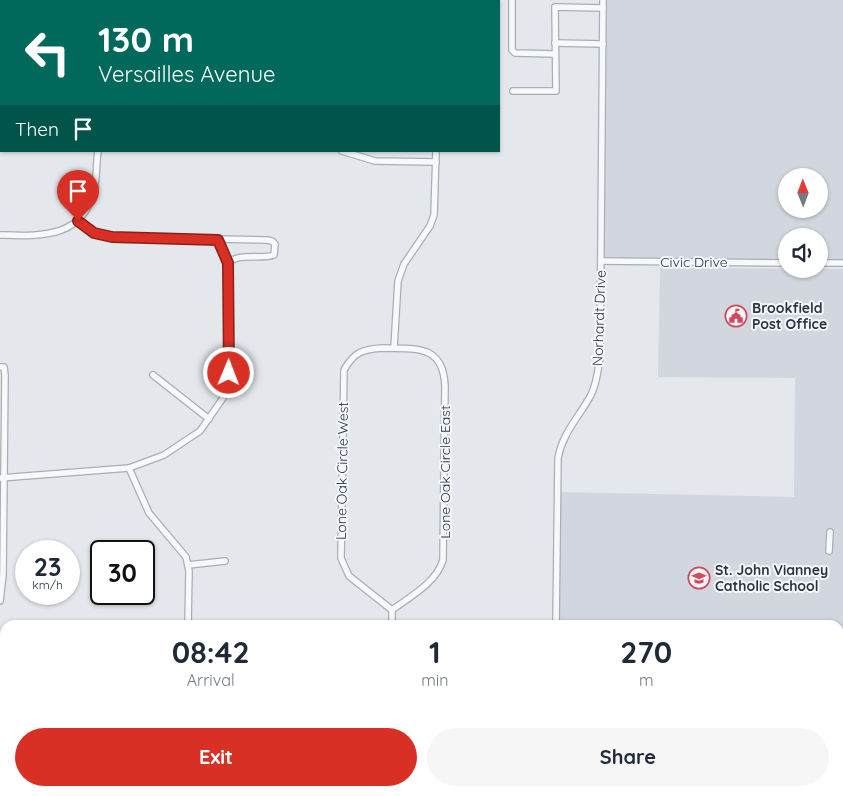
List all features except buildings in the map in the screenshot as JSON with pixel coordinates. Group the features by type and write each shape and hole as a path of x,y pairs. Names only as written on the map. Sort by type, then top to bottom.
{"street":[{"path":"512,0 512,50 515,53 555,54"},
{"path":"513,91 556,91 556,0"},
{"name":"Norhardt Drive","path":"556,620 558,458 564,436 591,394 597,378 600,357 603,0"},
{"path":"555,7 603,8"},
{"path":"555,43 603,44"},
{"path":"0,236 50,234 64,230 78,221 90,204 94,191 98,152"},
{"path":"345,152 375,161 436,162"},
{"path":"394,348 398,281 404,264 430,226 434,215 436,152"},
{"path":"78,221 94,233 112,237 267,240 275,244 274,255 269,257 237,258 228,263"},
{"path":"2,478 129,468 164,455 200,431 223,398 228,383 230,364 228,263 218,240"},
{"name":"Civic Drive","path":"601,261 778,263"},
{"path":"828,263 843,263"},
{"name":"Lone Oak Circle East","path":"392,610 429,582 441,568 445,521 444,372 439,361 429,352 394,348"},
{"name":"Lone Oak Circle West","path":"392,610 349,576 342,564 341,547 344,370 350,358 359,351 394,348"},
{"path":"0,601 3,575 2,367"},
{"path":"153,375 209,419"},
{"path":"129,468 149,513 180,548 188,564 188,620"},
{"path":"829,551 830,532"},
{"path":"188,564 225,561"},
{"path":"392,610 392,620"}],"shaded area":[{"path":"603,0 843,0 843,263 828,263 828,228 778,228 778,263 601,261"},
{"path":"660,268 778,269 778,278 828,278 828,269 843,269 843,620 556,620 557,492 794,497 795,378 658,377"}],"place":[{"name":"Brookfield Post Office","path":"736,316"},
{"name":"St. John Vianney Catholic School","path":"699,578"}],"route":[{"path":"78,221 94,233 102,236 218,240 228,263 229,373"}]}
